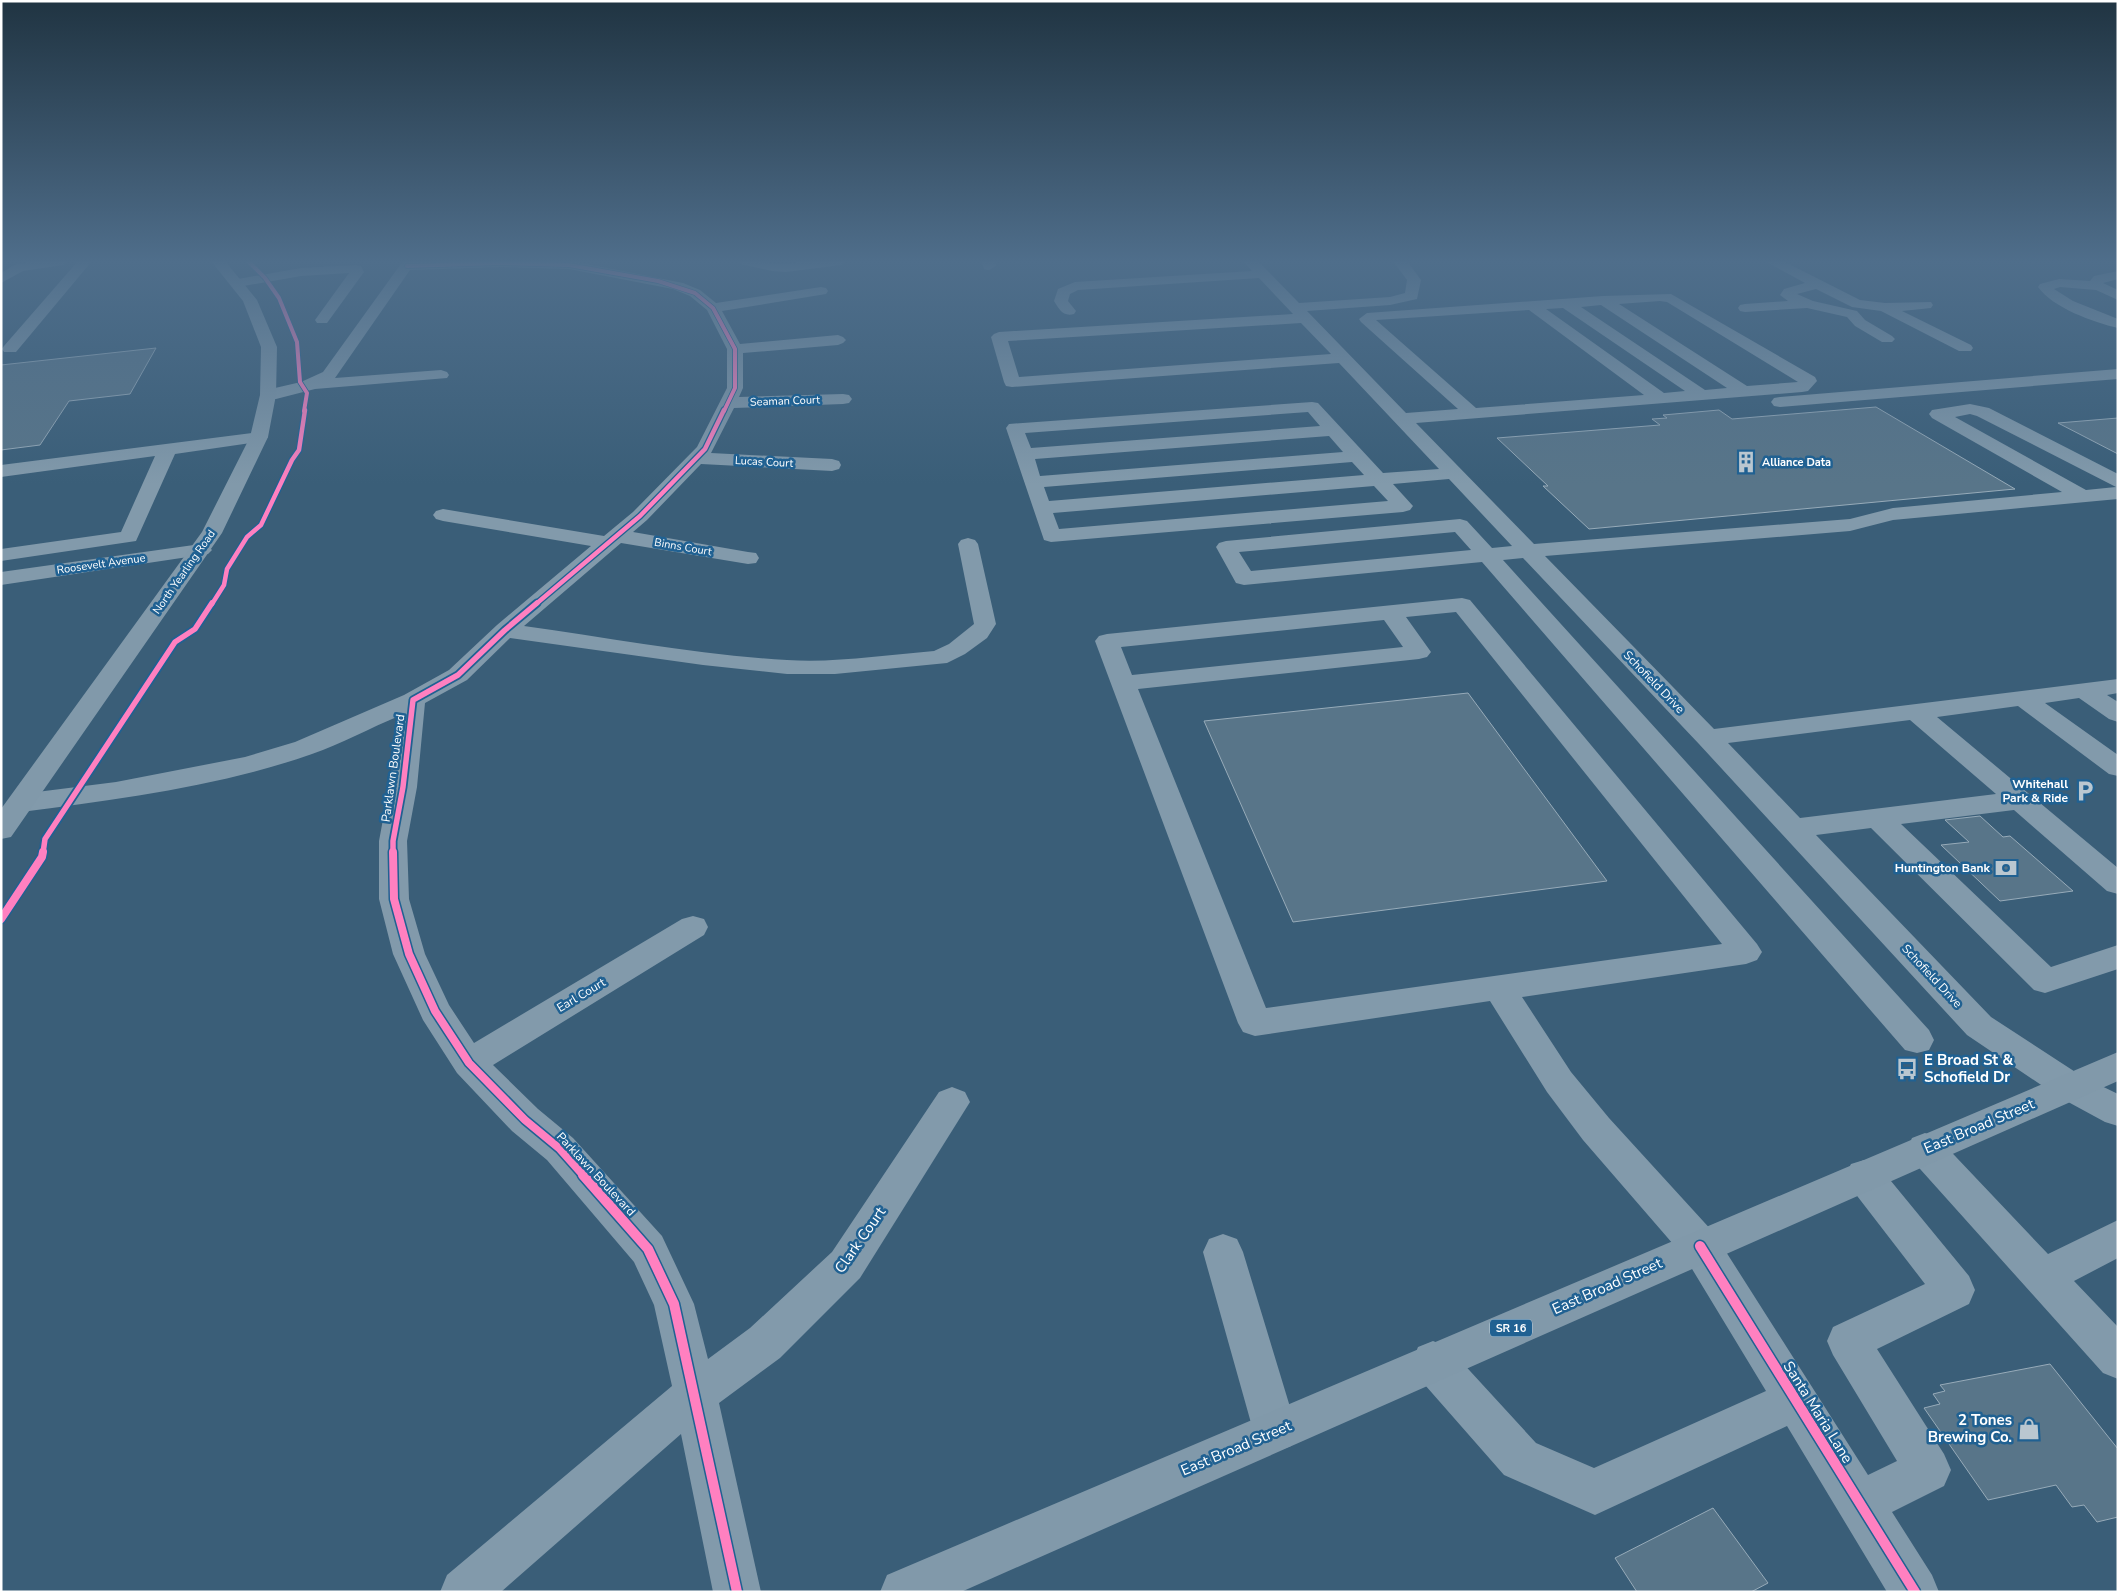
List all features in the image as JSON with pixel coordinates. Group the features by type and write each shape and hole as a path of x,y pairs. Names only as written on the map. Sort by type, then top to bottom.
{"main road":[{"name":"North Yearling Road","path":"1,830 212,533 259,437 268,395 268,347 265,335"},
{"name":"East Broad Street","path":"904,1592 2118,1066"}],"street":[{"path":"10,349 22,335"},
{"name":"Parklawn Boulevard","path":"268,395 316,384 329,375 358,335"},
{"name":"Parklawn Boulevard","path":"21,803 116,791 249,765 304,748 413,700 458,675 505,630 640,516 705,449 735,388 735,349 728,335"},
{"path":"1008,335 999,336 1012,382 1343,358"},
{"name":"Schofield Drive","path":"1321,335 1794,828 1979,1026 2071,1087 2118,1111"},
{"path":"1384,335 1472,413"},
{"path":"1573,335 1660,398"},
{"path":"1613,335 1702,395"},
{"path":"1656,335 1743,391"},
{"path":"1409,425 1472,413 1802,387 1809,380 1734,335"},
{"path":"1881,335 1887,339"},
{"path":"1940,335 1965,348"},
{"path":"1591,348 1738,338"},
{"path":"735,349 838,340"},
{"path":"1409,425 2118,374"},
{"path":"316,384 441,375"},
{"name":"Seaman Court","path":"728,403 843,399"},
{"path":"1312,407 1403,506 1052,536 1024,454 1016,428 1312,407"},
{"path":"2084,497 1938,414 1970,409 1983,412 2118,482"},
{"path":"1024,454 1334,430"},
{"path":"1,471 259,437"},
{"path":"1,555 129,537 167,450"},
{"path":"1033,482 1358,456"},
{"name":"Lucas Court","path":"696,458 832,466"},
{"path":"1042,508 1454,473"},
{"path":"1917,1040 1487,555 1460,524 1226,547 1244,578 1487,555 1529,551 1850,525 1893,514 2118,494"},
{"name":"Binns Court","path":"443,515 748,558"},
{"path":"505,630 703,658 787,667 836,667 939,658 956,649 979,632 986,624 968,544"},
{"name":"Roosevelt Avenue","path":"1,579 200,550"},
{"path":"1462,605 1746,952 1255,1023 1107,641 1390,612 1462,605"},
{"path":"1123,683 1419,652 1390,612"},
{"path":"1708,738 2118,686"},
{"path":"2085,691 2118,714"},
{"path":"2024,699 2118,768"},
{"name":"Parklawn Boulevard","path":"413,700 403,788 393,841 394,899 401,932 412,962 435,1011 469,1063 525,1120 560,1149 648,1249 674,1304 696,1394 736,1592"},
{"path":"1622,707 1672,701"},
{"path":"1916,712 2118,884"},
{"path":"1794,828 2020,800"},
{"path":"1879,818 2045,981 2118,957"},
{"name":"Earl Court","path":"469,1063 693,927"},
{"name":"Santa Maria Lane","path":"1499,988 1560,1082 1596,1130 1700,1246 1915,1592"},
{"name":"Clark Court","path":"464,1592 696,1394 764,1343 846,1265 952,1102"},
{"path":"1925,1149 2118,1358"},
{"path":"1860,1502 1928,1470 1848,1341 1956,1290 1864,1176"},
{"path":"2043,1277 2118,1238"},
{"path":"1223,1252 1276,1430"},
{"path":"1433,1362 1520,1459 1595,1492 1796,1400"}],"building":[{"path":"156,348 130,394 69,401 40,445 1,450 1,365"},
{"name":"Alliance Data","path":"1876,407 2015,489 1589,529 1543,486 1548,486 1497,438 1660,425 1652,419 1667,418 1663,415 1719,410 1732,419"},
{"path":"2118,418 2118,454 2058,423"},
{"path":"1468,693 1607,881 1293,922 1204,721"},
{"name":"Huntington Bank","path":"1980,816 2003,837 2010,836 2073,891 2000,901 1941,845 1969,842 1945,820"},
{"path":"2050,1364 2118,1449 2118,1517 2097,1522 2084,1505 2072,1507 2056,1485 1988,1500 1924,1408 1940,1404 1933,1394 1945,1391 1940,1385"},
{"path":"1713,1508 1768,1583 1751,1592 1637,1592 1615,1558"}],"cycle path":[{"path":"1,919 42,857 45,839 175,642 195,629 224,585 227,569 247,537 261,525 292,460 299,450 307,393 300,382 297,342 294,335"},
{"path":"728,335 735,349 735,388 705,449 640,516 505,630 458,675 413,700 403,787 393,841 394,899 409,954 435,1011 469,1063 525,1120 560,1149 648,1249 674,1304 737,1592"},
{"path":"1700,1246 1915,1592"}],"place":[{"name":"Alliance Data","path":"1746,462"},
{"name":"Whitehall Park & Ride","path":"2085,791"},
{"name":"Huntington Bank","path":"2006,868"},
{"name":"E Broad St & Schofield Dr","path":"1907,1069"},
{"name":"2 Tones Brewing Co.","path":"2029,1429"}]}
